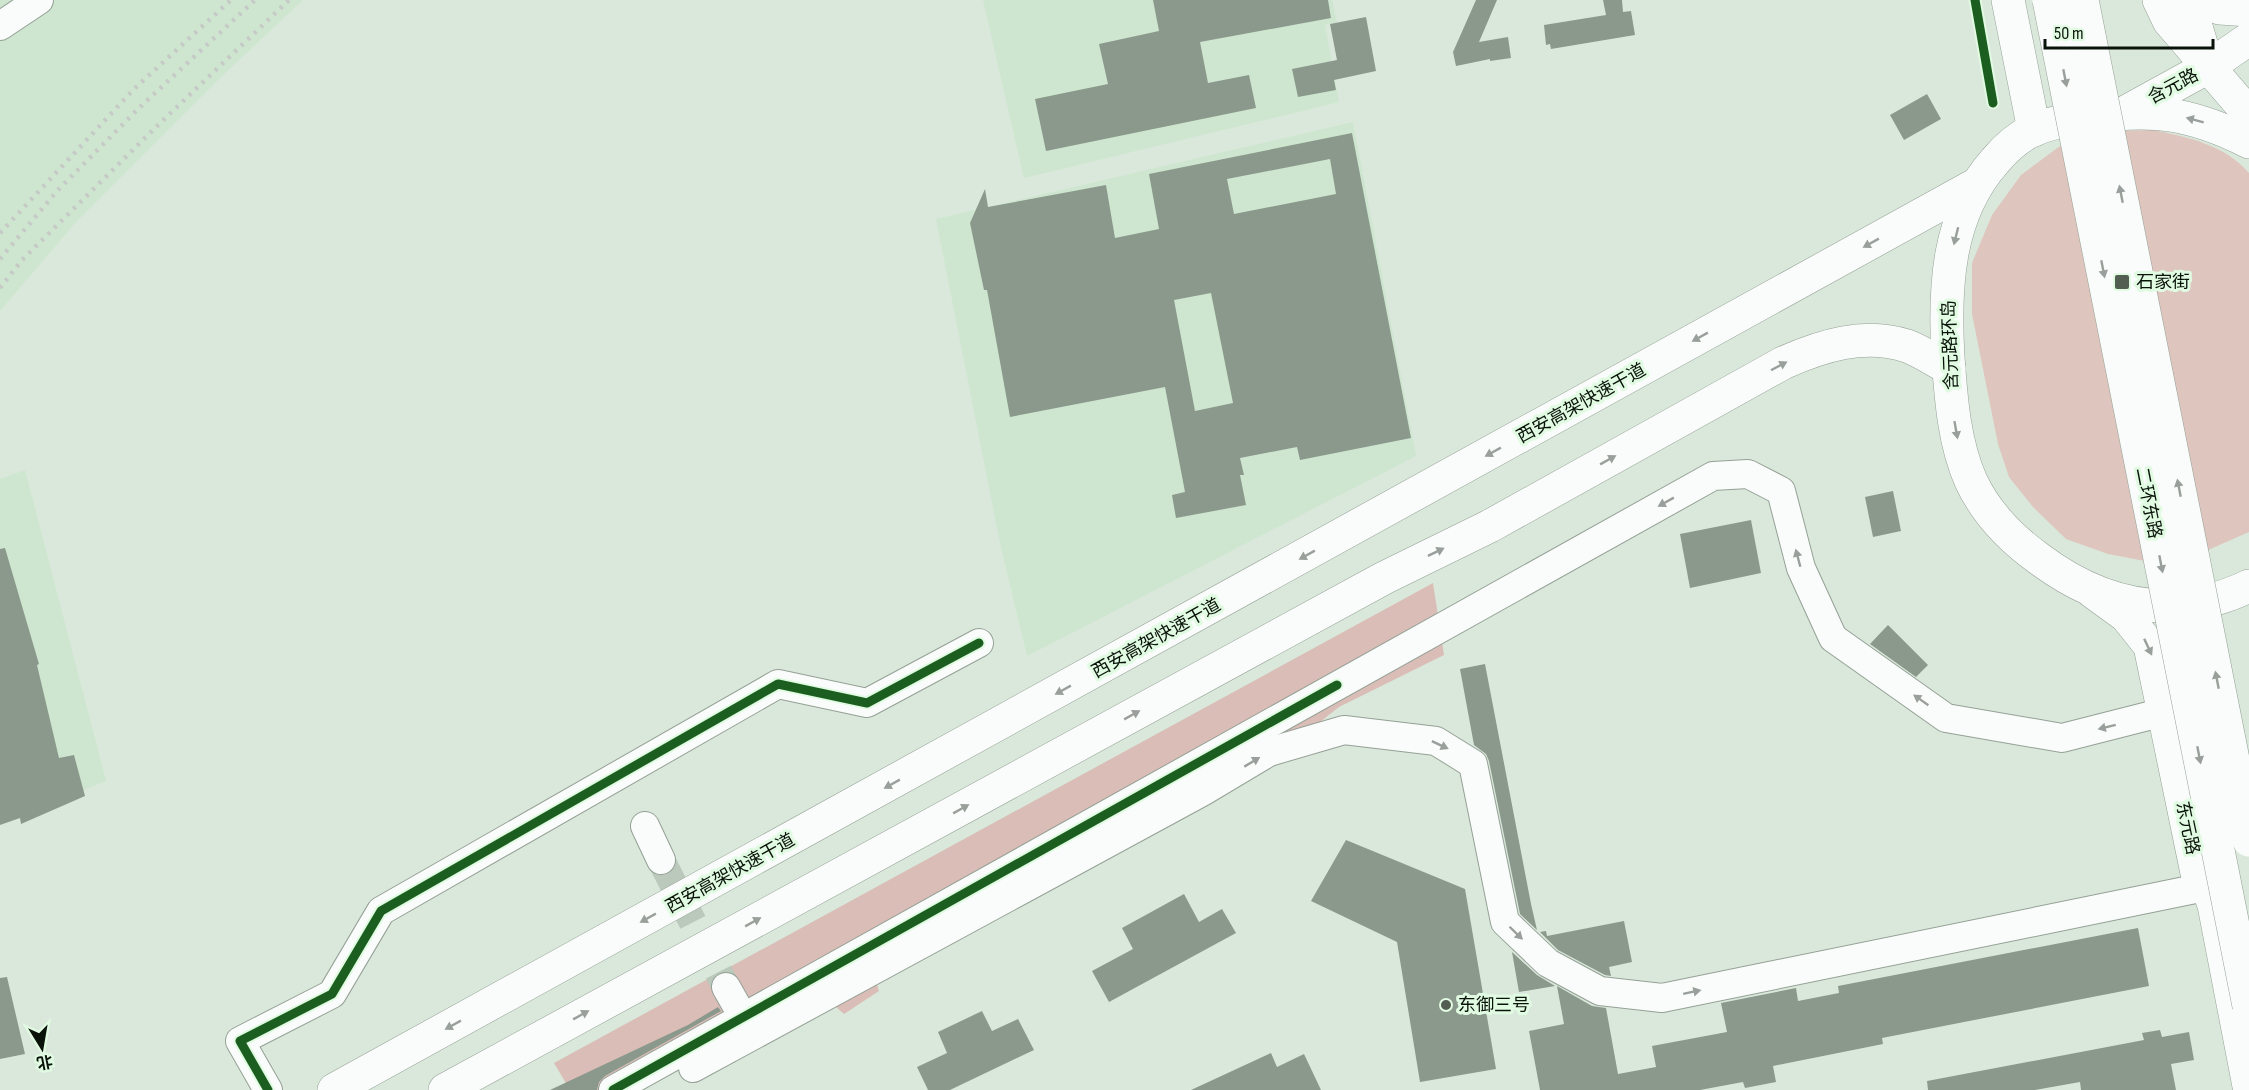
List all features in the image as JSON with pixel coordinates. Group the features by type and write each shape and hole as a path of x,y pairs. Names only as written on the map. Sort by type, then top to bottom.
{"main road":[{"path":"2008,0 2034,130"},
{"name":"二环东路","path":"2049,0 2249,1006"},
{"name":"二环东路","path":"2082,0 2249,840"},
{"path":"2159,0 2169,21 2249,114"},
{"path":"2187,0 2208,67"},
{"path":"2199,0 2220,8 2249,10"},
{"name":"含元路","path":"2126,111 2208,67 2249,39"},
{"name":"含元路环岛","path":"2249,142 2196,120 2156,112 2126,111 2060,121 2023,135 2001,154 1977,184 1966,204 1949,266 1947,316 1954,420 1963,461 1971,481 2001,527 2057,572 2093,592 2127,603 2159,606 2189,605 2227,595 2249,586"},
{"name":"西安高架快速干道","path":"334,1090 1977,184"},
{"path":"445,1090 1384,578 1490,526 1783,363 1827,346 1867,341 1906,346 1949,368"},
{"name":"东元路","path":"2093,592 2126,616 2150,646 2192,843 2236,1090"},
{"path":"2192,843 2214,905 2249,1086"}],"street":[{"path":"0,26 39,0"},
{"path":"613,1090 1713,476 1748,474 1781,491 1801,568 1833,638 1946,718 2062,738 2164,712"},
{"path":"268,1090 240,1041 333,994 381,911 778,684 867,703 979,644"},
{"path":"651,1090 1202,792 1269,752 1344,730 1436,741 1473,764 1505,922 1548,963 1600,991 1662,998 2200,888"},
{"path":"645,826 661,860"},
{"path":"726,987 743,1017"}],"shaded area":[{"path":"0,0 303,0 220,78 76,222 0,311"},
{"path":"983,0 1332,0 1337,22 1325,25 1339,102 1024,178"},
{"path":"1353,122 1416,456 1027,656 1000,543 936,219"},
{"path":"2153,130 2192,139 2217,149 2229,155 2249,173 2249,532 2183,561 2145,561 2108,554 2066,539 2033,507 2009,477 1998,444 1972,314 1972,263 1992,215 2021,175 2060,146 2115,131"},
{"path":"25,470 106,781 0,824 0,479"},
{"path":"1433,583 1444,655 1339,707 1263,767 872,969 879,991 844,1014 803,978 616,1090 570,1090 554,1063"}],"building":[{"path":"1153,0 1328,0 1331,18 1200,42 1208,83 1249,75 1256,108 1046,151 1035,99 1108,84 1099,44 1159,31"},
{"path":"1476,0 1497,0 1479,42 1508,37 1511,58 1490,61 1490,59 1456,66 1453,52"},
{"path":"1603,0 1622,0 1623,12 1631,11 1635,35 1551,49 1550,44 1546,45 1544,25 1606,15"},
{"path":"1366,17 1376,71 1334,80 1336,90 1298,97 1292,69 1337,60 1330,24"},
{"path":"1927,94 1941,119 1904,140 1890,115"},
{"path":"1352,133 1411,438 1300,460 1297,447 1240,458 1244,475 1240,475 1246,505 1176,518 1172,495 1185,492 1165,387 1010,417 987,290 984,290 970,223 985,189 988,207 1106,185 1115,238 1159,229 1149,174","holes":["1330,159 1336,194 1234,214 1227,179","1211,293 1233,403 1195,411 1174,300"]},
{"path":"1893,491 1901,531 1873,537 1865,497"},
{"path":"1751,520 1761,573 1690,588 1680,534"},
{"path":"5,548 39,664 37,665 59,758 74,755 85,796 21,824 20,818 0,825 0,549"},
{"path":"1888,625 1928,665 1916,677 1870,644"},
{"path":"1485,664 1537,930 1520,914 1489,761 1486,754 1474,745 1460,669"},
{"name":"东御三号","path":"1346,840 1465,889 1496,1069 1420,1082 1397,942 1311,901"},
{"path":"1184,894 1199,922 1222,909 1236,933 1109,1002 1092,971 1133,949 1122,928"},
{"path":"1624,921 1632,962 1609,967 1611,976 1558,950 1540,932 1546,931 1547,936"},
{"path":"2138,928 2149,986 1882,1038 1883,1044 1773,1066 1776,1082 1745,1088 1743,1082 1700,1090 1540,1090 1529,1031 1564,1024 1557,986 1592,1006 1606,1008 1618,1074 1656,1067 1652,1046 1727,1032 1721,1003 1796,988 1798,1001 1839,993 1838,986"},
{"path":"1512,952 1537,975 1555,986 1519,992"},
{"path":"7,977 25,1054 0,1059 0,978"},
{"path":"718,1007 721,1011 605,1076 599,1082 597,1090 550,1090 688,1025"},
{"path":"982,1011 992,1031 1018,1019 1034,1050 950,1090 928,1090 917,1067 947,1053 938,1032"},
{"path":"2160,1030 2162,1037 2189,1032 2194,1060 2171,1064 2176,1090 2081,1090 2080,1082 2035,1090 1928,1090 1927,1081 2144,1040 2142,1033"},
{"path":"1271,1053 1277,1067 1304,1054 1321,1090 1191,1090"}],"tunnel":[{"path":"661,860 726,987"}],"railway":[{"path":"0,233 134,89 231,0"},
{"path":"0,259 57,191 138,109 255,0"},
{"path":"0,288 22,260 289,0"}],"cycle path":[{"path":"1975,0 1993,103"},
{"path":"268,1090 240,1041 332,994 381,911 778,684 867,703 979,643"},
{"path":"613,1090 1337,685"}],"place":[{"name":"石家街","path":"2122,282"},
{"name":"东御三号","path":"1446,1005"}]}
